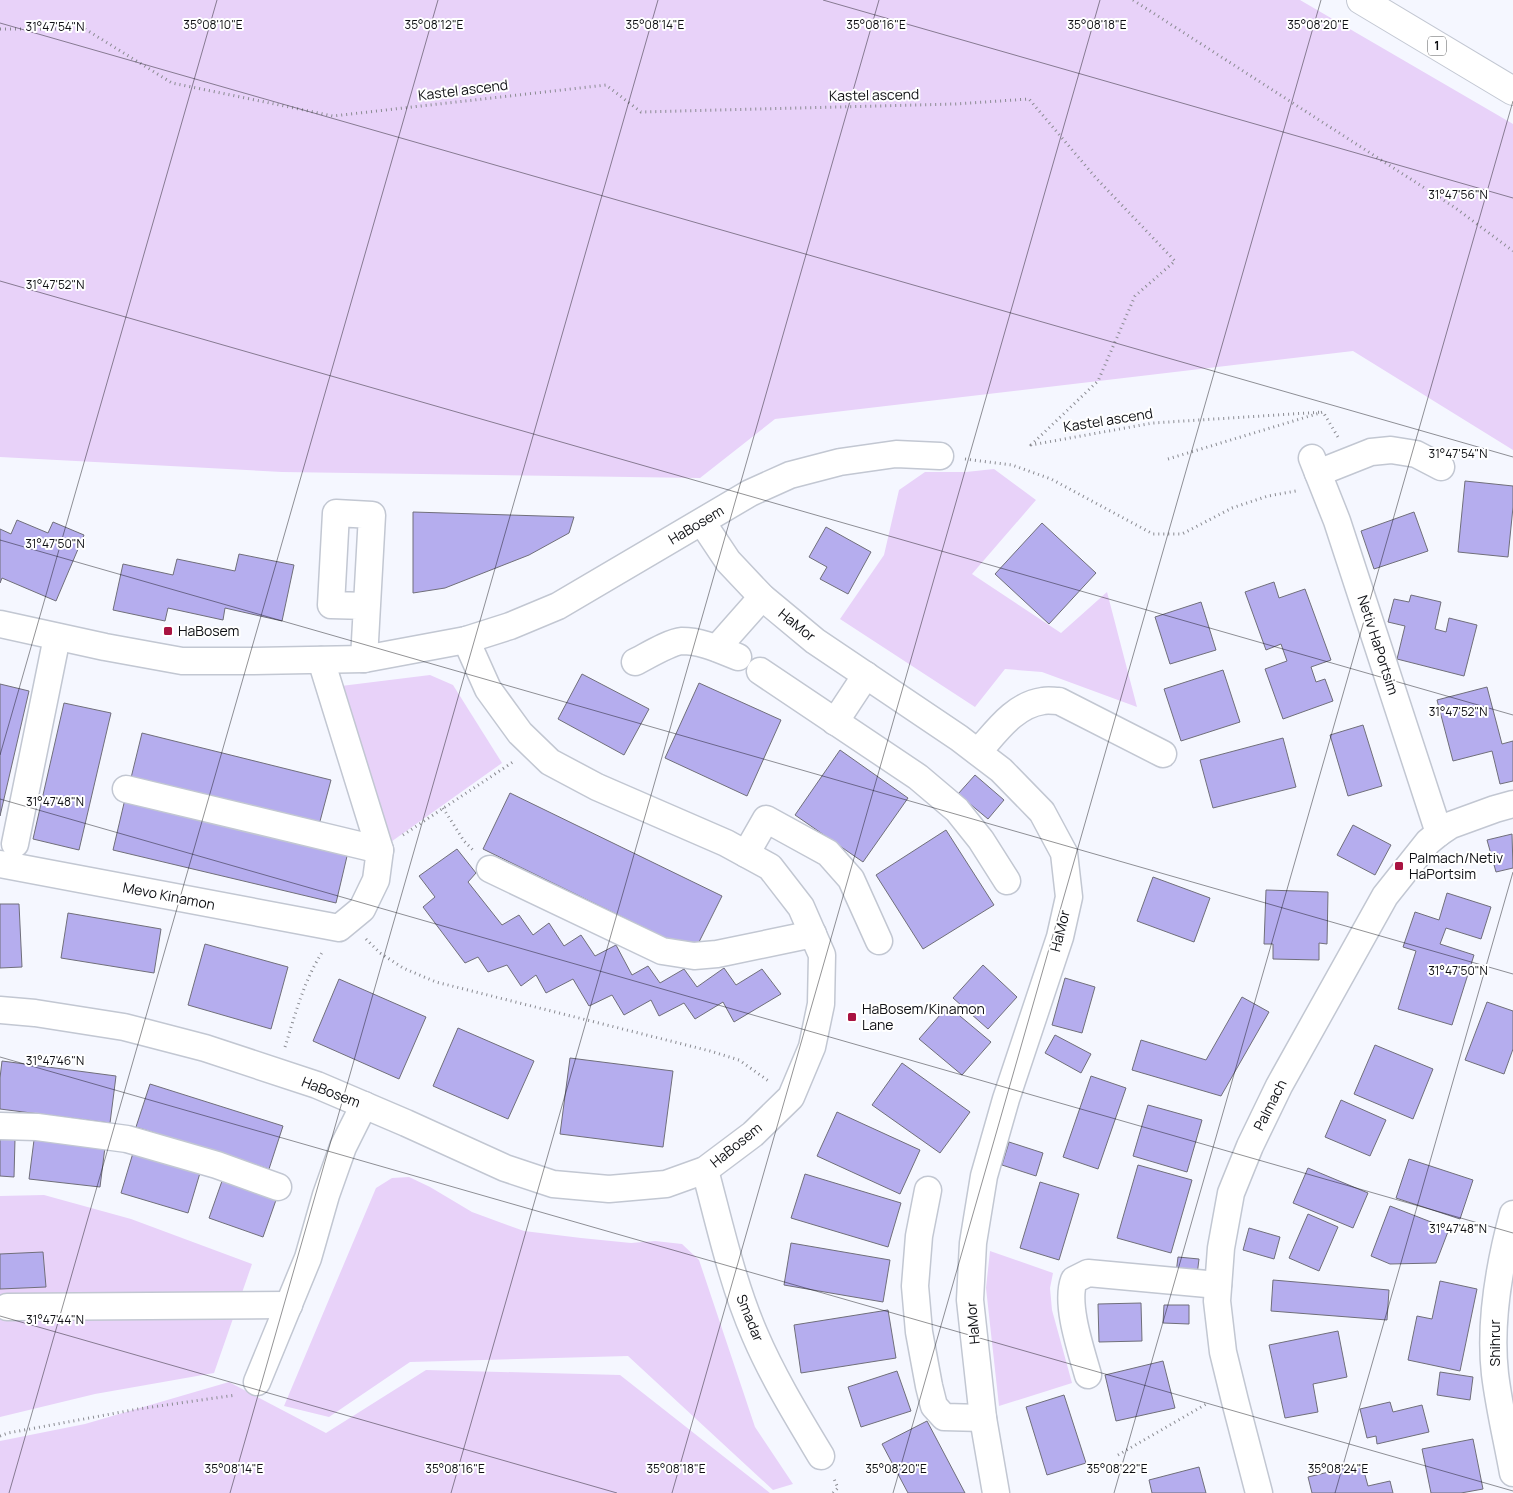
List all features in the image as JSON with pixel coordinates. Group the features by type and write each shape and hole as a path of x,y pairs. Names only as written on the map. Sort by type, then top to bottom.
{"highway":[{"name":"1","path":"1362,0 1513,91"}],"street":[{"path":"1317,472 1371,452 1390,450 1416,454 1441,467"},
{"name":"HaBosem","path":"0,624 104,647 182,661 364,659 466,640 510,626 558,606 750,493 790,475 840,462 896,454 940,456"},
{"name":"Netiv HaPortsim","path":"1317,472 1338,521 1439,833"},
{"name":"HaMor","path":"702,522 728,561 762,597 815,641 959,738 1001,770 1042,812 1064,853 1069,897 1060,937 1006,1099 982,1186 973,1243 970,1300 983,1418 996,1493"},
{"path":"636,662 680,641 708,645 728,653 762,597"},
{"path":"364,659 367,606"},
{"path":"8,854 57,637"},
{"name":"HaBosem","path":"0,1010 35,1013 124,1027 205,1048 317,1085 505,1168 553,1184 609,1189 666,1184 705,1170 753,1134 791,1097 812,1047 821,1004 822,955 801,907 770,867 726,843 597,787 550,762 520,733 488,689 466,640"},
{"path":"321,660 380,850 376,880 362,909 344,924"},
{"path":"760,672 918,777 957,810 981,840 1007,881"},
{"path":"835,722 866,675"},
{"path":"978,752 1007,720 1022,708 1043,701 1059,701 1163,754"},
{"path":"126,789 380,850"},
{"name":"Palmach","path":"1259,1493 1223,1352 1217,1301 1221,1248 1231,1193 1250,1146 1275,1095 1385,896 1428,842 1439,833 1451,825 1513,804"},
{"path":"746,854 766,818 828,853 851,879 880,941"},
{"name":"Mevo Kinamon","path":"8,854 344,924"},
{"path":"490,869 662,951 694,956 717,954 813,934"},
{"path":"257,1382 308,1258 326,1195 343,1147 364,1105"},
{"path":"0,1126 37,1127 127,1140 216,1165 278,1187"},
{"name":"Smadar","path":"705,1170 731,1270 755,1335 784,1394 821,1456"},
{"path":"928,1190 919,1236 915,1286 919,1332 934,1406 944,1417 983,1418"},
{"name":"Shihrur","path":"1513,1214 1504,1248 1494,1319 1495,1374 1513,1473"},
{"path":"1088,1374 1076,1329 1071,1290 1074,1280 1088,1274 1218,1285"},
{"path":"7,1307 288,1305"}],"path":[{"path":"1133,0 1454,207 1513,251"},
{"name":"Kastel ascend","path":"0,29 85,28 172,83 333,116 606,84 641,112 955,104 1029,100 1096,178 1174,260 1135,296 1098,381 1031,445 1153,423 1323,412"},
{"path":"940,456 1012,465 1051,479 1152,534 1182,534 1232,508 1268,496 1317,472 1342,444 1323,412 1168,459"},
{"path":"380,850 535,747"},
{"path":"443,808 464,841 490,869"},
{"path":"277,1072 296,1010 314,965 344,924 380,953 403,968 436,982 658,1037 739,1060 791,1097"},
{"path":"0,1436 138,1409 235,1395 257,1382"},
{"path":"1118,1455 1232,1389"}],"shaded area":[{"path":"0,0 1300,0 1513,124 1513,450 1353,351 775,419 700,478 282,472 0,457"},
{"path":"994,469 1036,500 972,574 1061,633 1107,592 1137,707 1042,672 1005,669 975,707 840,619 884,555 899,490 925,472 966,472"},
{"path":"430,675 453,685 502,763 388,844 333,687"},
{"path":"409,1177 472,1212 524,1231 631,1243 655,1241 682,1244 699,1260 755,1427 793,1484 773,1490 628,1356 410,1362 329,1417 284,1406 376,1188 392,1178"},
{"path":"44,1195 131,1219 252,1264 214,1373 95,1394 0,1417 0,1196"},
{"path":"990,1251 1053,1273 1050,1288 1052,1310 1072,1383 999,1406 986,1288"},
{"path":"426,1370 620,1375 770,1493 0,1493 0,1441 85,1424 229,1382 326,1433"}],"building":[{"path":"1465,481 1513,486 1508,557 1458,552"},
{"path":"413,512 574,517 569,533 529,555 445,588 413,593"},
{"path":"1414,512 1428,551 1374,569 1361,531"},
{"path":"17,520 48,533 53,522 84,535 56,601 2,578 0,583 0,529 11,534"},
{"path":"1042,523 1096,573 1049,624 995,574"},
{"path":"826,527 871,552 848,594 820,579 827,567 809,557"},
{"path":"239,554 294,565 282,621 225,608 223,620 168,608 165,621 113,610 123,564 173,575 177,559 235,571"},
{"path":"1274,582 1279,598 1305,589 1331,660 1311,667 1316,682 1325,679 1333,701 1283,719 1265,669 1287,661 1281,644 1266,650 1245,592"},
{"path":"1411,595 1441,602 1435,629 1446,632 1449,618 1477,625 1464,676 1397,659 1405,626 1388,622 1394,599 1409,602"},
{"path":"1201,602 1216,650 1170,664 1155,617"},
{"path":"1223,670 1240,722 1181,741 1164,689"},
{"path":"582,674 649,709 624,755 558,719"},
{"path":"699,683 781,720 747,796 665,758"},
{"path":"0,684 29,691 0,816"},
{"path":"1487,687 1502,744 1513,741 1513,781 1500,784 1492,751 1453,761 1437,700"},
{"path":"64,703 111,713 79,850 33,839"},
{"path":"1363,725 1382,786 1348,796 1330,735"},
{"path":"142,733 331,780 319,825 131,778"},
{"path":"1283,738 1296,787 1213,808 1200,760"},
{"path":"840,750 908,798 863,862 795,815"},
{"path":"975,775 1004,800 988,819 958,794"},
{"path":"510,793 722,896 694,952 483,849"},
{"path":"125,799 348,852 336,903 113,850"},
{"path":"1353,825 1391,845 1375,875 1337,855"},
{"path":"946,830 994,905 923,949 876,875"},
{"path":"1512,834 1513,868 1496,872 1487,840"},
{"path":"457,849 476,873 468,882 502,925 519,915 533,935 549,923 564,946 581,935 595,956 616,945 632,975 648,966 660,983 684,969 697,987 724,968 736,985 762,969 781,994 734,1022 723,1002 695,1019 684,1003 659,1016 651,1000 624,1015 612,995 589,1006 573,979 546,993 536,975 521,986 507,965 488,972 478,957 465,963 423,907 435,897 419,876"},
{"path":"1153,877 1210,898 1194,942 1137,921"},
{"path":"1266,890 1328,892 1327,944 1319,943 1319,960 1273,959 1273,944 1264,944"},
{"path":"1447,893 1491,907 1481,939 1446,928 1440,944 1474,955 1452,1025 1398,1009 1416,951 1403,947 1415,912 1439,920"},
{"path":"0,904 19,904 22,967 0,968"},
{"path":"68,913 161,929 154,973 61,958"},
{"path":"205,944 288,967 271,1029 188,1005"},
{"path":"983,965 1017,997 988,1029 953,998"},
{"path":"1065,978 1095,987 1082,1033 1052,1025"},
{"path":"339,979 426,1017 399,1079 313,1041"},
{"path":"1242,997 1269,1012 1221,1096 1132,1070 1141,1040 1206,1060"},
{"path":"1487,1002 1513,1011 1513,1049 1504,1074 1465,1060"},
{"path":"948,1006 991,1042 962,1075 919,1039"},
{"path":"458,1028 534,1061 508,1119 433,1086"},
{"path":"1055,1035 1091,1054 1081,1073 1045,1053"},
{"path":"1375,1045 1433,1069 1413,1119 1354,1094"},
{"path":"570,1058 673,1071 663,1147 560,1134"},
{"path":"2,1061 116,1076 110,1123 0,1109"},
{"path":"902,1063 970,1112 940,1153 872,1105"},
{"path":"1091,1076 1126,1088 1098,1169 1063,1157"},
{"path":"150,1084 283,1126 269,1169 136,1127"},
{"path":"1341,1100 1386,1120 1370,1156 1325,1137"},
{"path":"1148,1105 1202,1120 1187,1172 1133,1156"},
{"path":"837,1112 920,1150 900,1194 817,1156"},
{"path":"0,1139 15,1139 14,1177 0,1176"},
{"path":"34,1140 105,1147 100,1187 29,1179"},
{"path":"1009,1142 1043,1153 1036,1176 1002,1165"},
{"path":"133,1153 200,1173 188,1213 121,1193"},
{"path":"1409,1159 1473,1180 1460,1219 1396,1198"},
{"path":"1138,1165 1192,1180 1171,1253 1117,1238"},
{"path":"1308,1168 1368,1193 1353,1228 1293,1203"},
{"path":"805,1174 901,1203 888,1247 791,1218"},
{"path":"222,1181 276,1200 263,1237 209,1218"},
{"path":"1040,1182 1079,1194 1059,1260 1020,1248"},
{"path":"1390,1206 1449,1229 1436,1263 1390,1264 1371,1256"},
{"path":"1308,1214 1338,1227 1319,1271 1289,1258"},
{"path":"1249,1228 1280,1237 1274,1259 1243,1250"},
{"path":"791,1243 890,1260 883,1302 784,1285"},
{"path":"43,1252 46,1287 0,1289 0,1254"},
{"path":"1178,1257 1199,1259 1197,1275 1176,1273"},
{"path":"1273,1280 1389,1290 1387,1320 1271,1311"},
{"path":"1440,1281 1477,1289 1460,1371 1408,1360 1417,1316 1432,1319"},
{"path":"1141,1303 1142,1341 1099,1342 1098,1304"},
{"path":"1164,1305 1189,1305 1189,1324 1163,1323"},
{"path":"888,1310 896,1358 801,1373 794,1325"},
{"path":"1338,1331 1347,1377 1313,1384 1318,1412 1285,1418 1269,1345"},
{"path":"1163,1361 1175,1408 1116,1421 1105,1375"},
{"path":"897,1371 911,1411 861,1427 848,1387"},
{"path":"1440,1372 1473,1377 1470,1400 1437,1395"},
{"path":"1064,1395 1086,1463 1047,1475 1026,1407"},
{"path":"1390,1402 1393,1412 1422,1405 1429,1432 1377,1444 1376,1436 1367,1438 1360,1409"},
{"path":"927,1421 965,1493 908,1493 882,1444"},
{"path":"1473,1439 1483,1489 1461,1493 1431,1493 1422,1449"},
{"path":"1362,1464 1368,1486 1390,1481 1393,1493 1312,1493 1308,1477"},
{"path":"1199,1467 1206,1493 1152,1493 1149,1480"}],"place":[{"name":"HaBosem","path":"168,631"},
{"name":"Palmach/Netiv HaPortsim","path":"1399,866"},
{"name":"HaBosem/Kinamon Lane","path":"852,1017"}]}
